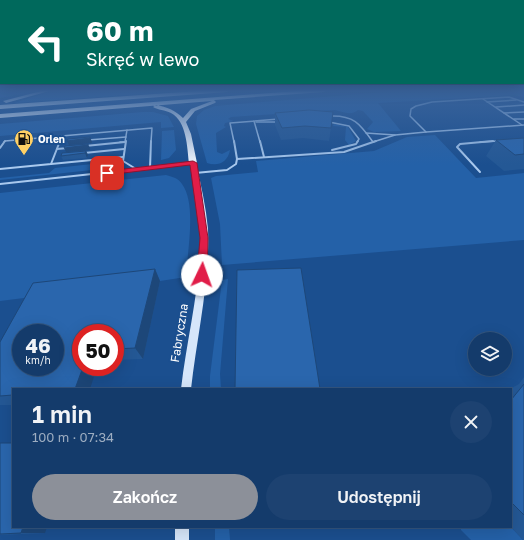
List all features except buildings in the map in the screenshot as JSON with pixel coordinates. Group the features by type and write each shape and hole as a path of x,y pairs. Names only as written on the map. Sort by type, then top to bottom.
{"main road":[{"path":"178,115 184,121 193,163"},
{"path":"184,121 189,115"},
{"name":"Fabryczna","path":"186,388 188,364 201,287 204,238 193,163"},
{"path":"182,528 182,540"}],"lane":[{"path":"410,115 426,132"},
{"path":"508,115 523,125"},
{"path":"325,116 352,118 373,142"},
{"path":"514,119 524,119"},
{"path":"254,121 264,157"},
{"path":"195,173 227,170 236,164 237,159 230,123 282,121"},
{"path":"237,159 340,149 356,144 359,141 359,137 349,126 323,122"},
{"path":"366,133 395,135 523,125"},
{"path":"0,148 5,141 152,128 150,168"},
{"path":"127,130 123,161 138,169"},
{"path":"317,152 344,152 395,135"},
{"path":"51,164 62,136"},
{"path":"82,140 126,137"},
{"path":"480,172 460,153 457,147 460,144 506,141"},
{"path":"60,142 67,142"},
{"path":"80,147 125,142"},
{"path":"57,149 72,148"},
{"path":"78,154 124,149"},
{"path":"54,156 62,156"},
{"path":"0,169 123,157"},
{"path":"0,184 193,163"}],"shaded area":[{"path":"105,115 165,115 168,116 174,127 161,128 161,122 0,136 0,124"},
{"path":"258,115 231,117 228,119 234,121 225,123 224,126 226,127 216,133 217,152 222,154 230,150 227,158 219,164 207,163 196,124 197,116"},
{"path":"367,115 388,115 401,131 374,132 367,129 373,122"},
{"path":"334,124 348,127 356,141 349,145 345,140 346,127 333,126"},
{"path":"174,130 176,150 169,158 161,160 162,131"},
{"path":"435,135 476,178 524,173 524,240 222,265 220,224 211,178 216,176 258,172 256,161 374,151 407,137"},
{"path":"111,162 115,165 110,168 0,180 0,178 49,173 55,168"},
{"path":"166,175 179,180 187,193 190,229 186,277 0,301 0,193"},
{"path":"228,279 220,374 221,388 210,388 210,376 222,280"},
{"path":"215,528 229,528 230,540 215,540"},
{"path":"461,528 512,528 523,540 471,540 461,530"}],"place":[{"name":"Orlen","path":"24,156"}],"route":[{"path":"107,173 193,163 204,238 202,275"}]}
